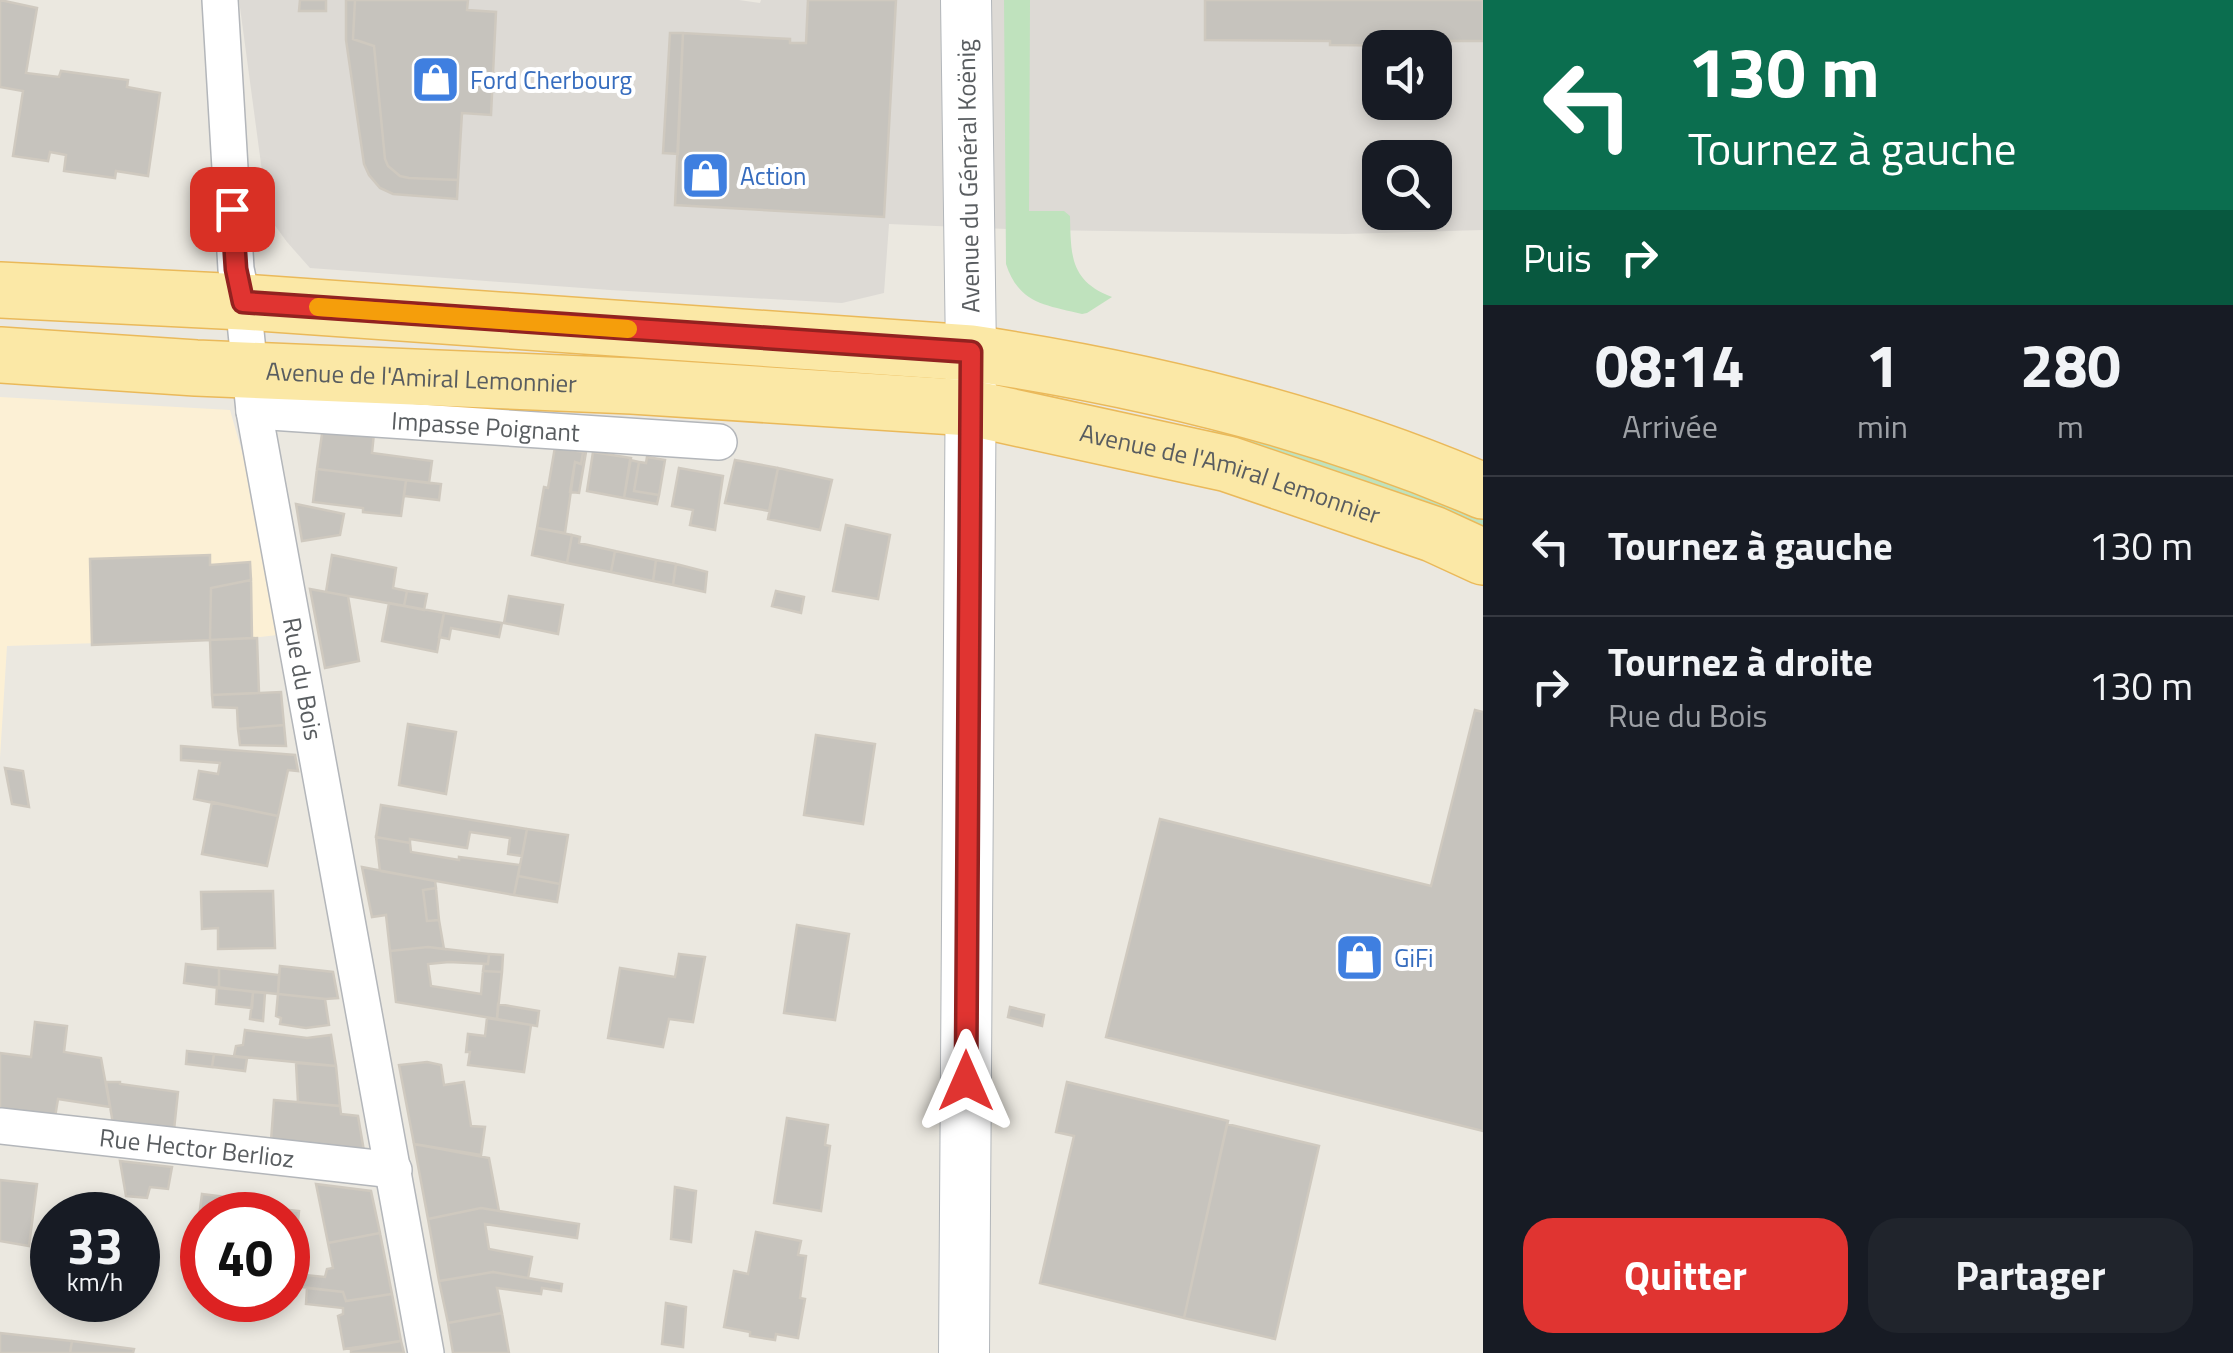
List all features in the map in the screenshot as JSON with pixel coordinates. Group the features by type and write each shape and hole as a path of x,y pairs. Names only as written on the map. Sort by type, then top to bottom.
{"main road":[{"name":"Avenue de l'Amiral Lemonnier","path":"0,290 243,302 971,352 1244,408 1388,454 1483,491"},
{"name":"Avenue de l'Amiral Lemonnier","path":"595,385 616,374 646,370 899,387 921,384 971,352"},
{"name":"Avenue de l'Amiral Lemonnier","path":"0,355 252,391 595,385 970,408 1228,464 1434,534 1483,558"},
{"name":"Avenue de l'Amiral Lemonnier","path":"970,408 993,386 1007,383 1209,415 1244,408"}],"street":[{"name":"Rue du Bois","path":"220,0 236,269 252,391 426,1353"},
{"name":"Avenue du Général Koënig","path":"964,1353 971,352 966,0"},
{"name":"Impasse Poignant","path":"252,391 719,442"},
{"name":"Rue Hector Berlioz","path":"0,1126 394,1170"}],"shaded area":[{"path":"239,0 760,3 1483,0 1483,230 1345,234 889,224 884,293 842,303 310,268 268,216"},
{"path":"0,397 230,410 294,633 252,638 7,646 0,758"}],"green space":[{"path":"1004,0 1030,0 1029,211 1064,211 1070,216 1076,266 1088,283 1112,297 1087,313 1035,301 1018,287 1006,264"},
{"path":"1129,415 1209,431 1257,432 1483,513 1483,533"}],"building":[{"path":"0,0 37,8 26,73 59,77 61,71 128,80 127,87 160,93 148,176 116,171 115,178 64,171 66,155 50,152 48,161 13,156 23,91 0,87"},
{"path":"300,0 326,0 326,11 299,11"},
{"path":"346,0 355,0 353,39 374,46 388,166 409,178 458,180 457,199 393,194 380,188 369,175 364,164 346,40"},
{"name":"Ford Cherbourg","path":"355,0 468,0 467,10 496,12 491,115 462,113 458,180 409,178 388,166 374,46 353,39"},
{"path":"808,0 896,0 884,217 675,205 683,33 806,43"},
{"path":"1205,0 1483,0 1483,41 1452,41 1452,30 1362,30 1362,45 1330,45 1330,41 1205,40"},
{"path":"670,33 683,33 678,154 663,153"},
{"path":"323,427 374,433 372,453 432,461 429,483 317,469"},
{"path":"555,447 583,452 581,464 575,462 565,533 537,528"},
{"path":"583,452 579,493 570,492 575,462 581,464"},
{"path":"593,452 631,458 624,498 587,491"},
{"path":"647,457 665,460 659,495 634,491 639,462 646,463"},
{"path":"630,460 639,462 634,491 659,495 657,504 624,498"},
{"path":"735,460 778,468 769,511 725,503"},
{"path":"679,468 723,476 715,530 690,525 693,510 672,506"},
{"path":"778,468 832,480 820,530 768,519"},
{"path":"317,469 406,480 401,516 313,502"},
{"path":"406,480 441,484 439,500 404,496"},
{"path":"296,504 344,514 340,535 302,541"},
{"path":"846,525 890,535 878,599 833,591"},
{"path":"537,528 572,535 567,563 532,555"},
{"path":"572,535 580,537 579,543 615,551 611,572 567,563"},
{"path":"615,551 656,560 653,581 611,572"},
{"path":"210,555 210,565 250,562 251,580 211,588 210,640 92,645 90,559"},
{"path":"332,555 396,568 393,588 407,591 404,606 326,592"},
{"path":"656,560 676,564 673,585 653,581"},
{"path":"676,564 707,572 705,592 673,585"},
{"path":"251,580 252,638 210,640 211,588"},
{"path":"310,589 348,596 359,661 325,668"},
{"path":"407,591 427,594 424,610 404,606"},
{"path":"776,591 804,597 801,613 772,606"},
{"path":"509,596 563,605 558,634 504,623"},
{"path":"389,603 444,613 437,652 382,641"},
{"path":"444,613 502,623 499,637 451,628 449,639 439,637"},
{"path":"257,638 259,693 212,695 210,640"},
{"path":"281,692 284,725 238,729 237,708 213,707 212,695"},
{"path":"1475,710 1483,712 1483,1131 1106,1037 1160,819 1431,886"},
{"path":"408,724 456,732 446,794 399,785"},
{"path":"284,725 286,746 240,745 238,729"},
{"path":"816,735 875,744 863,824 804,815"},
{"path":"181,746 295,755 298,771 288,770 278,816 194,799 199,771 218,774 220,763 181,760"},
{"path":"5,768 23,771 29,807 12,804"},
{"path":"212,802 278,816 267,866 202,854"},
{"path":"381,805 527,829 522,856 508,854 510,838 470,832 467,848 376,837"},
{"path":"527,829 568,835 560,884 518,876"},
{"path":"376,837 410,843 411,852 520,865 514,895 380,871"},
{"path":"362,867 435,881 436,888 423,890 427,921 439,920 444,949 390,951 386,915 372,917"},
{"path":"518,876 560,884 557,902 514,895"},
{"path":"436,888 439,920 427,921 423,890"},
{"path":"273,891 275,948 218,949 218,928 202,929 201,892"},
{"path":"797,925 849,934 835,1020 784,1013"},
{"path":"428,947 489,954 488,964 428,964 431,986 481,994 483,971 502,972 497,1019 396,1002 390,951"},
{"path":"489,954 503,955 502,972 483,971"},
{"path":"679,954 705,957 693,1022 669,1019 663,1047 608,1038 620,968 675,977"},
{"path":"186,964 219,968 219,988 184,983"},
{"path":"280,966 333,972 338,998 278,994"},
{"path":"219,968 279,975 278,994 219,988"},
{"path":"217,987 253,992 252,1008 216,1004"},
{"path":"253,992 265,993 263,1021 250,1019"},
{"path":"278,994 325,999 329,1025 306,1028 280,1024 281,1018 276,1016"},
{"path":"498,1004 539,1011 537,1026 497,1019"},
{"path":"1010,1007 1044,1015 1042,1026 1008,1017"},
{"path":"487,1018 531,1025 524,1072 468,1065 468,1034 485,1036"},
{"path":"35,1022 67,1026 64,1052 101,1058 110,1107 58,1099 55,1117 0,1110 0,1053 31,1057"},
{"path":"245,1030 307,1038 331,1035 336,1066 234,1056 236,1046 243,1045"},
{"path":"187,1051 214,1054 212,1067 186,1064"},
{"path":"214,1054 247,1058 245,1071 212,1067"},
{"path":"296,1063 336,1066 340,1106 298,1102"},
{"path":"399,1065 441,1065 444,1085 464,1082 471,1126 485,1127 481,1155 414,1144"},
{"path":"106,1082 178,1092 174,1130 113,1124"},
{"path":"1067,1082 1228,1121 1184,1318 1040,1283 1074,1136 1056,1132"},
{"path":"274,1100 340,1106 341,1114 358,1116 364,1151 271,1141"},
{"path":"787,1118 828,1125 825,1145 830,1146 821,1211 774,1203"},
{"path":"1227,1124 1319,1146 1275,1339 1184,1318"},
{"path":"414,1144 489,1158 499,1211 481,1208 428,1219"},
{"path":"120,1161 172,1167 168,1189 150,1187 149,1192 125,1192"},
{"path":"0,1180 37,1184 36,1192 30,1192 29,1246 0,1241"},
{"path":"316,1184 371,1191 380,1233 328,1243"},
{"path":"675,1187 696,1191 691,1242 671,1239"},
{"path":"481,1208 579,1224 577,1238 485,1224 489,1249 532,1257 528,1278 493,1272 439,1281 428,1219"},
{"path":"756,1232 801,1241 798,1255 806,1256 800,1298 805,1299 798,1338 776,1334 775,1340 724,1327 734,1271 748,1274"},
{"path":"380,1233 392,1294 346,1301 343,1292 310,1288 310,1276 325,1277 327,1269 333,1268 328,1243"},
{"path":"493,1272 562,1284 561,1291 542,1288 541,1294 497,1288 502,1313 448,1323 439,1281"},
{"path":"310,1288 343,1292 346,1301 392,1294 401,1341 344,1349 338,1316 343,1314 343,1308 310,1304"},
{"path":"666,1303 686,1307 683,1347 662,1344"},
{"path":"502,1313 509,1353 453,1353 448,1323"},
{"path":"0,1333 72,1341 70,1353 0,1353"},
{"path":"72,1341 134,1349 133,1353 70,1353"},
{"path":"401,1341 404,1353 351,1353 351,1350"}],"slow traffic":[{"path":"318,307 628,329"}],"place":[{"name":"Ford Cherbourg","path":"435,80"},
{"name":"Action","path":"705,176"},
{"name":"GiFi","path":"1359,958"}],"route":[{"path":"232,209 236,269 243,302 971,352 966,1081"}]}
